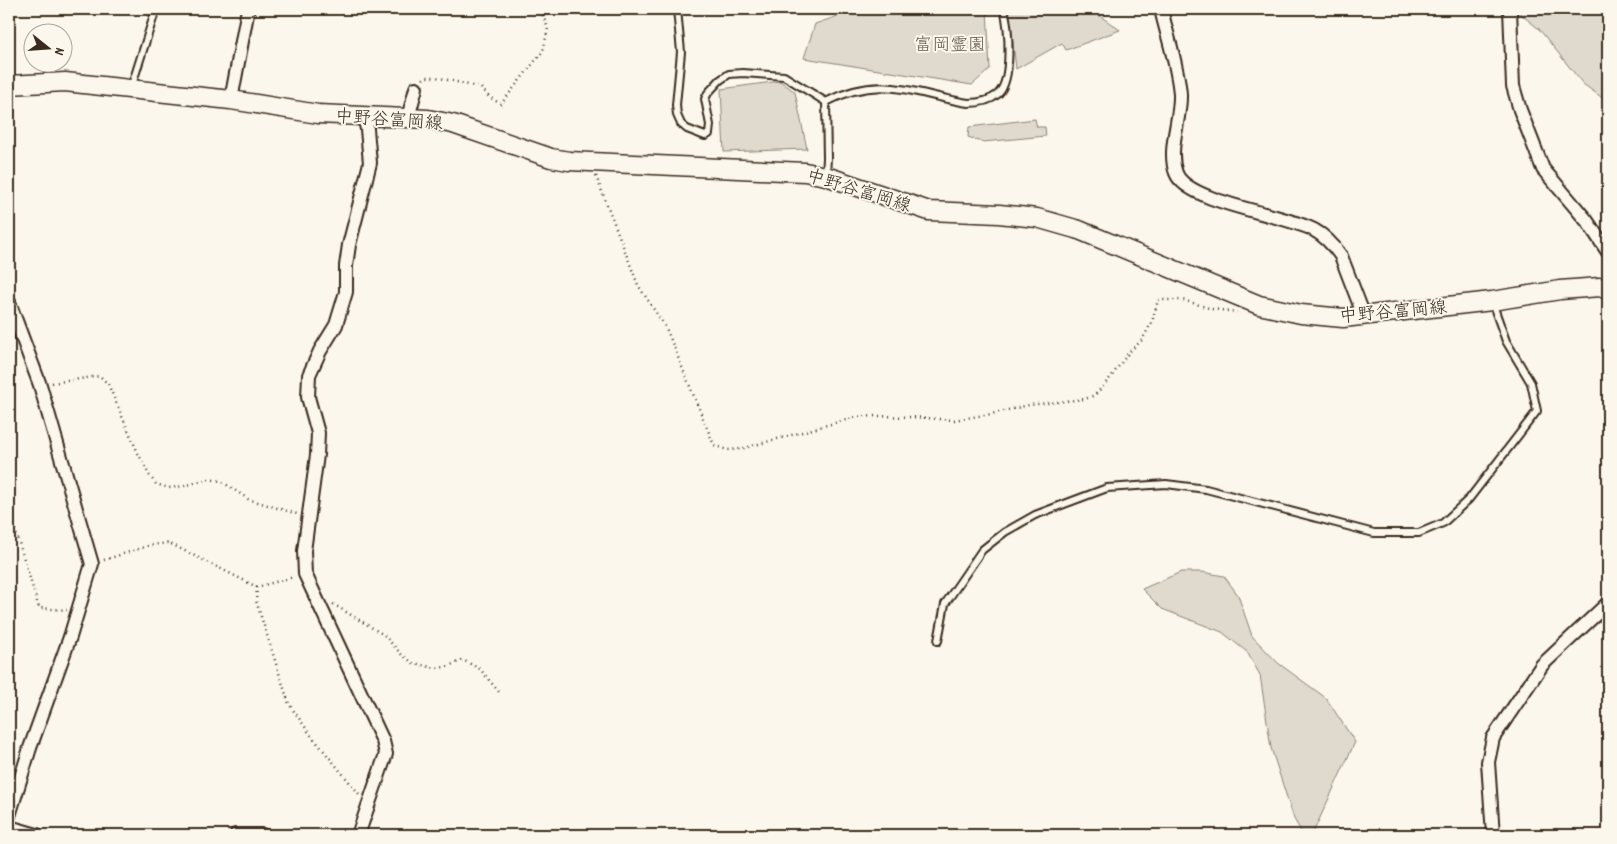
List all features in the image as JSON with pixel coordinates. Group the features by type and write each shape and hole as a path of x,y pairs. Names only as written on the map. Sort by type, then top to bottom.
{"main road":[{"name":"中野谷富岡線","path":"9,85 65,82 231,100 318,114 428,119 453,124 550,158 590,163 805,172 826,176 929,211 999,214 1037,218 1079,230 1259,305 1325,316 1344,318 1364,316 1492,301 1560,290 1600,288 1608,290"}],"street":[{"path":"231,100 248,9"},
{"path":"1161,9 1178,74 1180,106 1173,154 1176,174 1181,182 1196,193 1313,229 1336,249 1341,256 1364,316"},
{"path":"1510,9 1513,86 1520,110 1543,168 1587,222 1608,252"},
{"path":"408,118 416,88"},
{"path":"358,835 386,754 383,741 305,574 304,551 317,455 318,434 308,398 309,375 320,351 336,325 346,292 346,266 349,245 370,164 367,128 364,117"},
{"path":"9,302 40,385 92,564 70,637 27,756 9,816"},
{"path":"1494,835 1488,762 1494,738 1542,665 1608,603"},
{"path":"9,827 37,835"},
{"path":"236,835 262,835"}],"lane":[{"path":"131,90 156,9"},
{"path":"677,9 680,52 676,105 681,124 687,129 705,136 709,134 710,125 705,99 713,86 729,74 751,73 784,76 826,102"},
{"path":"826,102 852,91 882,87 896,87 947,100 968,103 978,103 990,99 999,93 1006,79 1008,39 1004,9"},
{"path":"826,102 826,176"},
{"path":"938,641 945,604 982,550 1005,532 1035,514 1107,488 1166,484 1206,489 1374,534 1418,533 1443,523 1469,499 1537,411 1531,384 1506,341 1492,301"}],"path":[{"path":"416,88 426,77 436,77 481,88 501,104 543,51 548,28 540,9"},
{"path":"590,163 638,285 666,328 714,445 727,450 741,449 856,417 912,417 954,420 1029,405 1084,399 1095,394 1111,377 1129,352 1142,340 1152,322 1158,300 1183,300 1212,309 1250,313 1259,305"},
{"path":"40,385 100,376 108,384 138,454 156,484 169,488 208,479 221,481 248,499 308,516"},
{"path":"9,510 39,608 78,611"},
{"path":"92,564 152,545 169,543 257,587 305,574"},
{"path":"257,587 256,601 289,704 310,734 369,806"},
{"path":"319,601 328,602 384,635 401,654 413,663 434,668 446,667 463,660 480,669 499,692"}],"green space":[{"name":"富岡霊園","path":"858,9 987,9 990,69 972,85 804,58 815,24"},
{"path":"1009,9 1080,9 1082,12 1090,9 1120,30 1066,50 1062,43 1016,69"},
{"path":"1518,9 1608,9 1608,102 1583,84 1539,29 1518,12"},
{"path":"780,81 795,92 807,149 724,152 721,89"},
{"path":"1035,119 1037,127 1045,127 1046,136 983,142 968,137 969,127"},
{"path":"1181,572 1202,572 1224,576 1238,595 1252,636 1278,663 1326,698 1355,742 1312,835 1303,835 1294,819 1271,748 1260,675 1247,652 1222,632 1162,609 1142,589"}]}
